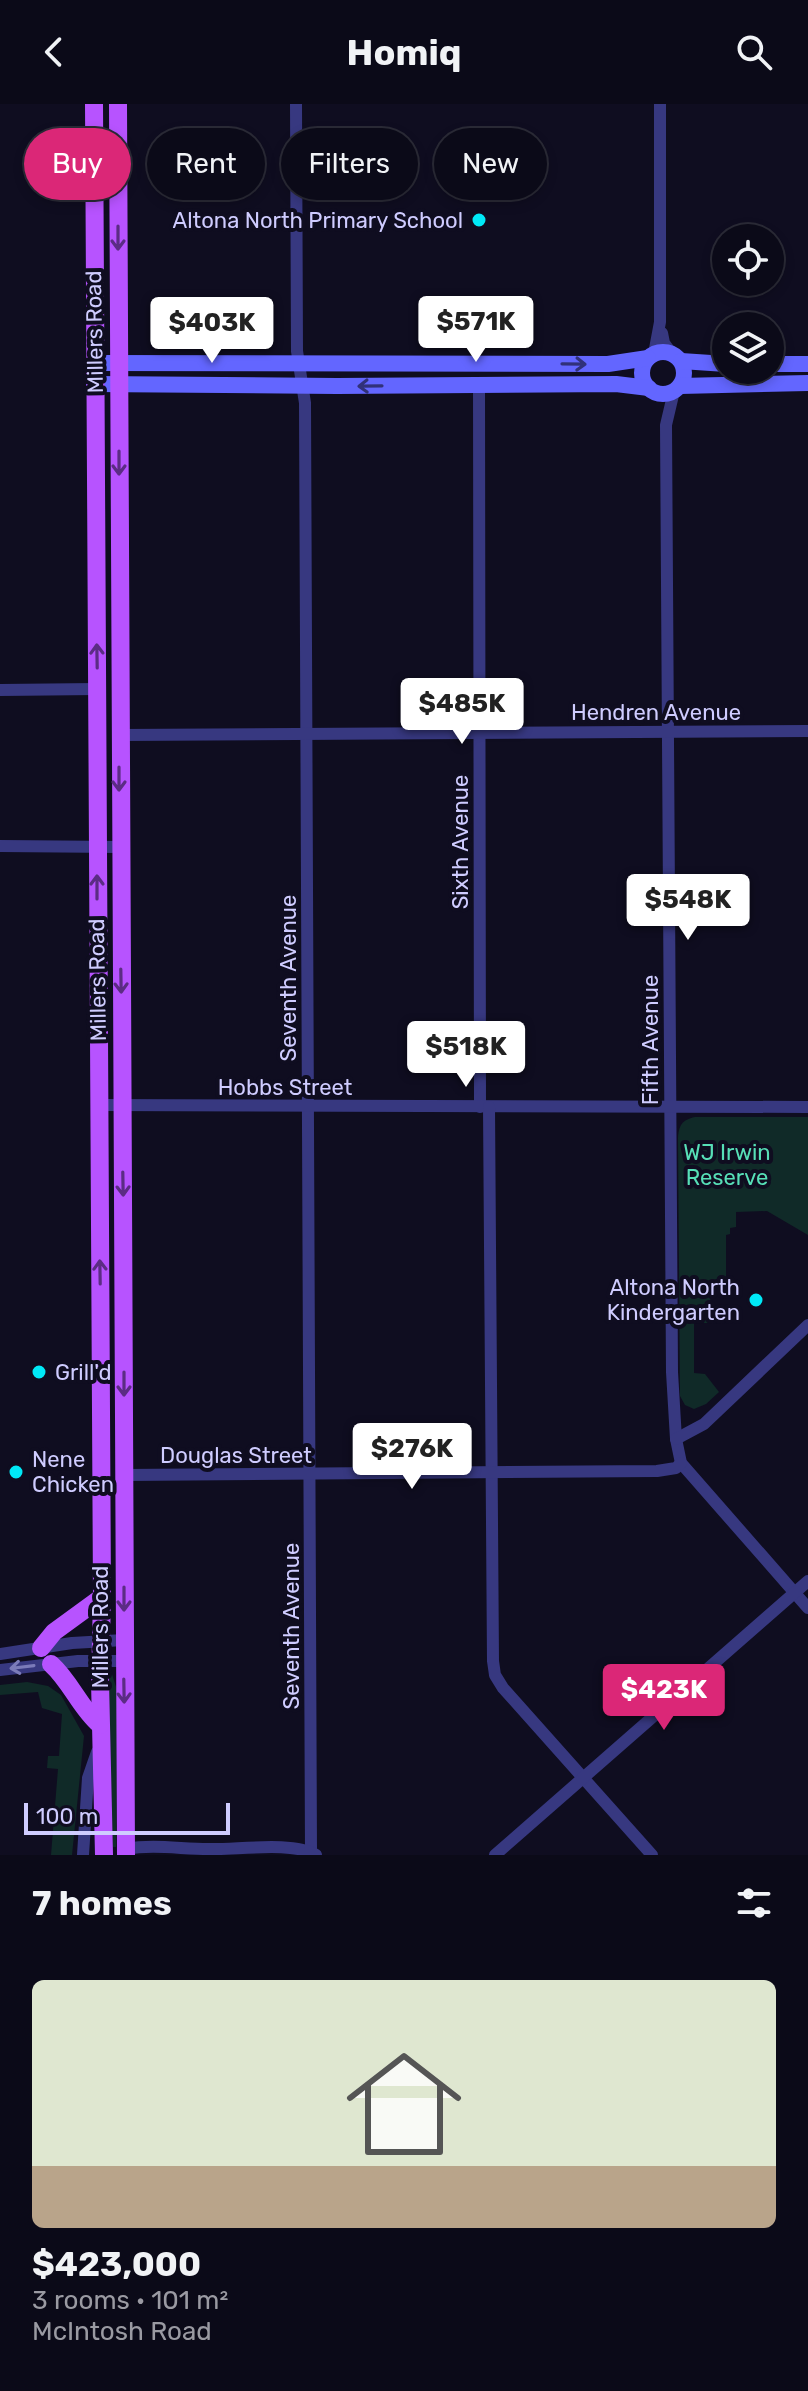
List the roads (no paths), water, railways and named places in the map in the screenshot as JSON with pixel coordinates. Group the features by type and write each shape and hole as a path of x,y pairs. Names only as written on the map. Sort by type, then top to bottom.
{"main road":[{"name":"Millers Road","path":"94,104 102,1597 100,1734 104,1855"},
{"name":"Millers Road","path":"118,104 124,1853"},
{"path":"100,1734 69,1682 46,1656 54,1632 102,1597"}],"street":[{"name":"Seventh Avenue","path":"296,104 298,362 304,386 313,1853"},
{"path":"660,104 660,322 664,343 684,373 677,388"},
{"path":"651,390 645,383 642,370 651,356 660,322"},
{"path":"94,363 608,364 651,356 712,362"},
{"path":"784,364 808,364"},
{"path":"94,384 616,384 668,393 677,388 808,383"},
{"name":"Sixth Avenue","path":"479,384 484,1107 493,1661 495,1675 503,1688 652,1855"},
{"name":"Fifth Avenue","path":"666,425 677,388"},
{"name":"Fifth Avenue","path":"651,390 662,402 666,425 672,1372 676,1439 681,1463"},
{"path":"0,690 97,689"},
{"name":"Hendren Avenue","path":"119,735 808,731"},
{"path":"0,846 120,847"},
{"name":"Hobbs Street","path":"99,1105 808,1107"},
{"path":"676,1439 704,1424 808,1325"},
{"path":"681,1463 808,1608"},
{"name":"Douglas Street","path":"124,1475 657,1471 676,1468 681,1463"},
{"path":"495,1855 808,1581"},
{"path":"0,1670 100,1640 124,1640"},
{"path":"0,1654 124,1661"},
{"name":"Millers Road","path":"83,1855 88,1778 100,1734"},
{"path":"124,1853 141,1846 295,1848 313,1853"},
{"path":"175,1855 208,1849"}],"place":[{"name":"Altona North Primary School","path":"479,220"},
{"name":"Altona North Kindergarten","path":"756,1300"},
{"name":"Grill'd","path":"39,1372"},
{"name":"Nene Chicken","path":"16,1472"}],"park label":[{"name":"WJ Irwin Reserve","path":"727,1164"}]}
